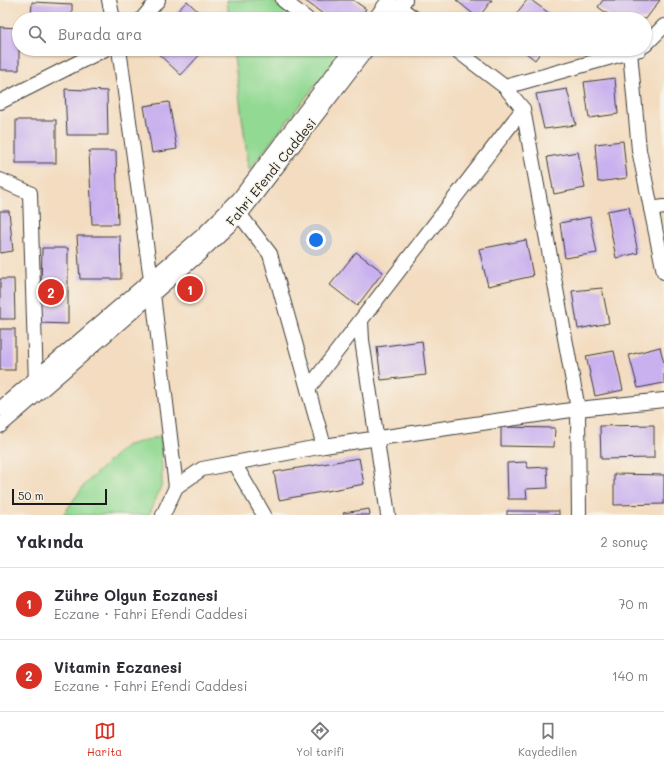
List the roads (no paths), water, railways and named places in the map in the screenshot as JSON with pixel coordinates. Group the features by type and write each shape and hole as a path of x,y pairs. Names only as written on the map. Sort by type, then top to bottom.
{"street":[{"path":"109,0 112,12"},
{"path":"148,12 158,0"},
{"path":"283,0 298,12"},
{"path":"384,12 398,2"},
{"path":"393,12 398,2"},
{"path":"398,2 408,12"},
{"path":"652,38 664,26"},
{"path":"0,102 91,56"},
{"path":"120,56 154,294 176,487"},
{"name":"Fahri Efendi Caddesi","path":"0,409 203,235 239,199 351,56"},
{"name":"Fahri Efendi Caddesi","path":"0,426 154,294 240,215 351,56"},
{"path":"464,56 506,87 523,109 578,409 579,515"},
{"path":"506,87 614,56"},
{"path":"635,56 639,150 658,208 664,272"},
{"path":"308,389 523,109"},
{"path":"0,180 30,193 37,394"},
{"path":"240,215 270,254 324,446"},
{"path":"361,321 362,340 378,439 388,515"},
{"path":"163,515 176,487 202,469 324,446 578,409 664,400"},
{"path":"234,463 264,515"}],"place":[{"name":"Zühre Olgun Eczanesi","path":"190,289"},
{"name":"Vitamin Eczanesi","path":"51,292"}]}
